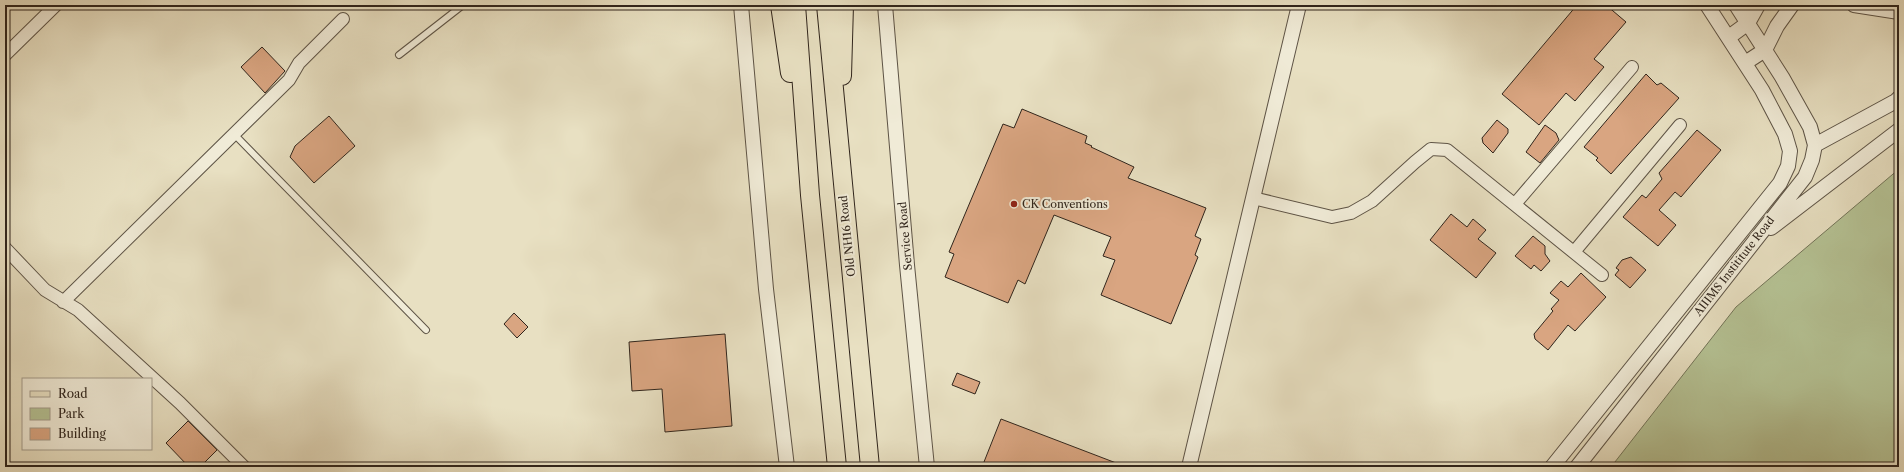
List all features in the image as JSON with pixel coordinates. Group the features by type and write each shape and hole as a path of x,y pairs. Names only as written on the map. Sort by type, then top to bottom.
{"main road":[{"path":"780,5 810,194"},
{"path":"796,5 810,194 837,467"},
{"name":"Old NH16 Road","path":"826,5 839,155 870,467"},
{"path":"839,155 844,5"}],"street":[{"path":"5,55 56,5"},
{"path":"741,5 766,289 787,467"},
{"name":"Service Road","path":"886,5 907,265 927,467"},
{"path":"1189,467 1300,5"},
{"name":"AIIIMS Instititute Road","path":"1552,467 1780,183 1788,166 1790,151 1787,140 1762,90 1707,5"},
{"path":"1736,5 1765,50 1810,127 1815,145 1899,98"},
{"path":"1729,37 1748,23 1758,5"},
{"path":"1745,63 1765,50 1777,26 1792,5"},
{"path":"1854,5 1899,12"},
{"path":"63,302 289,80 299,63 343,20"},
{"path":"1515,204 1632,67"},
{"path":"1574,252 1680,125"},
{"path":"1754,241 1899,130"},
{"name":"AIIIMS Instititute Road","path":"1577,467 1804,177 1812,160 1815,145"},
{"path":"1253,198 1332,217 1351,213 1372,201 1415,162 1432,149 1447,150 1602,275"},
{"path":"5,248 45,290 78,310 169,393 244,467"}],"lane":[{"path":"399,55 463,5"},
{"path":"234,134 426,330"}],"green space":[{"path":"1899,169 1899,467 1611,467 1736,307"}],"building":[{"path":"1577,5 1606,5 1626,22 1594,59 1604,67 1575,101 1566,93 1539,125 1502,94"},
{"path":"262,47 285,71 265,93 241,67"},
{"path":"1646,74 1657,85 1661,83 1679,98 1611,174 1596,160 1598,158 1584,147"},
{"path":"1022,109 1087,136 1085,143 1092,146 1091,147 1134,167 1128,178 1206,208 1195,236 1201,239 1195,255 1198,257 1171,324 1101,295 1115,260 1103,256 1111,237 1054,215 1025,284 1018,280 1008,303 945,277 954,254 949,252 1003,124 1014,128"},
{"path":"329,116 355,146 314,183 290,157 295,146"},
{"path":"1497,120 1508,129 1508,133 1493,153 1483,143 1482,138"},
{"path":"1545,125 1556,133 1559,140 1540,163 1526,152"},
{"path":"1697,130 1721,150 1681,197 1675,192 1659,210 1676,225 1658,246 1623,217 1642,195 1646,198 1662,179 1659,173"},
{"path":"1451,214 1467,227 1473,219 1486,230 1478,239 1496,253 1476,278 1430,240"},
{"path":"1533,236 1545,246 1545,254 1550,261 1541,271 1534,265 1531,269 1515,256"},
{"path":"1631,257 1646,270 1630,288 1615,275 1619,270 1616,268 1622,260"},
{"path":"1581,273 1606,297 1575,331 1568,325 1548,350 1535,339 1534,334 1553,311 1551,309 1559,300 1550,293 1561,281 1568,287"},
{"path":"514,313 528,327 517,338 504,324"},
{"path":"725,334 732,426 665,432 662,389 632,391 629,342"},
{"path":"957,373 980,382 975,394 952,385"},
{"path":"1001,419 1124,466 1124,467 982,467"},
{"path":"188,421 217,450 200,467 189,467 166,443"}],"place":[{"name":"CK Conventions","path":"1014,204"}]}
